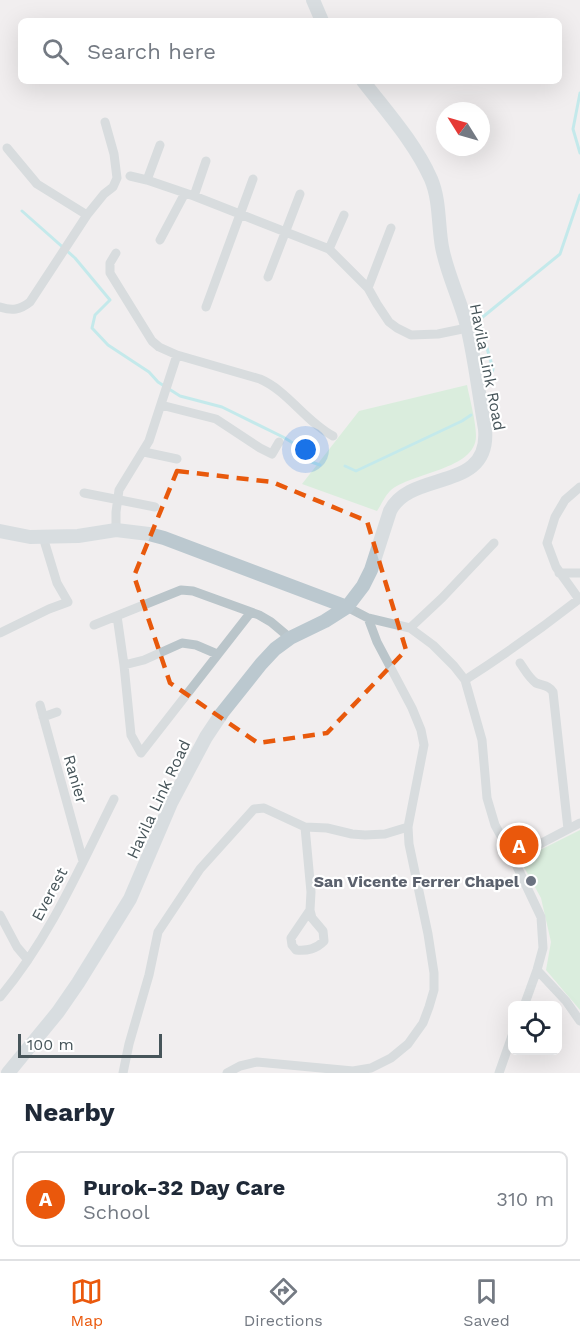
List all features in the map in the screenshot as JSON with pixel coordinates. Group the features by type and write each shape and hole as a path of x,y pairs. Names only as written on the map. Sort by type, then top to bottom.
{"street":[{"path":"314,0 321,18"},
{"name":"Havila Link Road","path":"8,1073 58,1012 122,913 140,878 171,803 206,737 222,713 275,649 290,638 347,607 363,585 370,570 394,503 409,493 465,472 473,466 484,448 485,429 467,328 443,254 432,181 414,150 365,84"},
{"path":"0,307 12,310 23,308 30,302 87,215 104,194 113,187 117,177 114,154 105,122"},
{"path":"147,180 160,145"},
{"path":"7,148 37,184 87,215"},
{"path":"160,240 190,195 206,161"},
{"path":"130,176 190,195 328,249 368,288 389,321 411,336 438,334 467,328"},
{"path":"206,308 253,179"},
{"path":"268,277 300,194"},
{"path":"328,249 344,215"},
{"path":"368,288 391,228"},
{"path":"116,253 110,263 110,273 159,347 177,356 271,384 313,423 333,436"},
{"path":"117,530 119,490 150,441 177,356"},
{"path":"161,405 216,419 272,454 279,442"},
{"path":"144,452 177,459"},
{"path":"465,680 497,660 579,600 559,573 547,543 555,518 565,500 580,487"},
{"path":"84,493 155,507"},
{"path":"0,531 30,537 78,536 117,530 149,534 347,607 368,618 410,628 433,645 465,680 482,740 487,798 495,825 541,917 543,948 526,1001"},
{"path":"0,633 68,602 57,583 43,537"},
{"path":"410,628 494,543"},
{"path":"559,573 580,573"},
{"path":"94,625 181,590 193,591 251,612 271,622 290,638"},
{"path":"117,615 131,735 141,753 251,612"},
{"path":"227,1073 240,1066 257,1062 352,1071 371,1068 391,1058 408,1044 423,1023 429,1007 434,990 434,973 409,844 408,827 424,745 412,708 377,642 368,618"},
{"path":"124,665 144,660 182,643 196,645 217,654"},
{"path":"520,663 531,678 550,687 554,692 568,828"},
{"name":"Ranier","path":"40,705 83,861"},
{"path":"43,717 57,712"},
{"name":"Everest","path":"0,997 45,933 114,799"},
{"path":"123,1073 158,932 200,869 254,809 264,808 305,827 327,828 352,834 385,834 408,827"},
{"path":"513,858 580,822"},
{"path":"305,827 311,892 310,910 312,918 323,932 324,941 308,950 296,950 291,938 310,910"},
{"path":"0,915 17,947 28,960"},
{"path":"537,970 566,1001 580,1021"},
{"path":"499,1073 508,1049"}],"highlighted area":[{"path":"177,471 272,482 367,521 406,650 327,733 258,743 170,683 134,576"}],"green space":[{"path":"467,385 476,430 473,447 466,456 454,463 412,479 390,491 377,511 302,484 359,411"},
{"path":"580,830 580,1010 546,970 551,942 541,898 520,860"}],"waterway":[{"path":"580,93 573,129 580,153"},
{"path":"489,381 493,369 479,320 560,254 580,195"},
{"path":"22,211 75,258 110,300 95,315 92,328 108,345 180,396 222,407 283,437 293,443 297,457 320,465"},
{"path":"345,466 356,471 471,415"}],"place":[{"name":"Purok-32 Day Care","path":"519,845"},
{"name":"San Vicente Ferrer Chapel","path":"531,881"}]}
